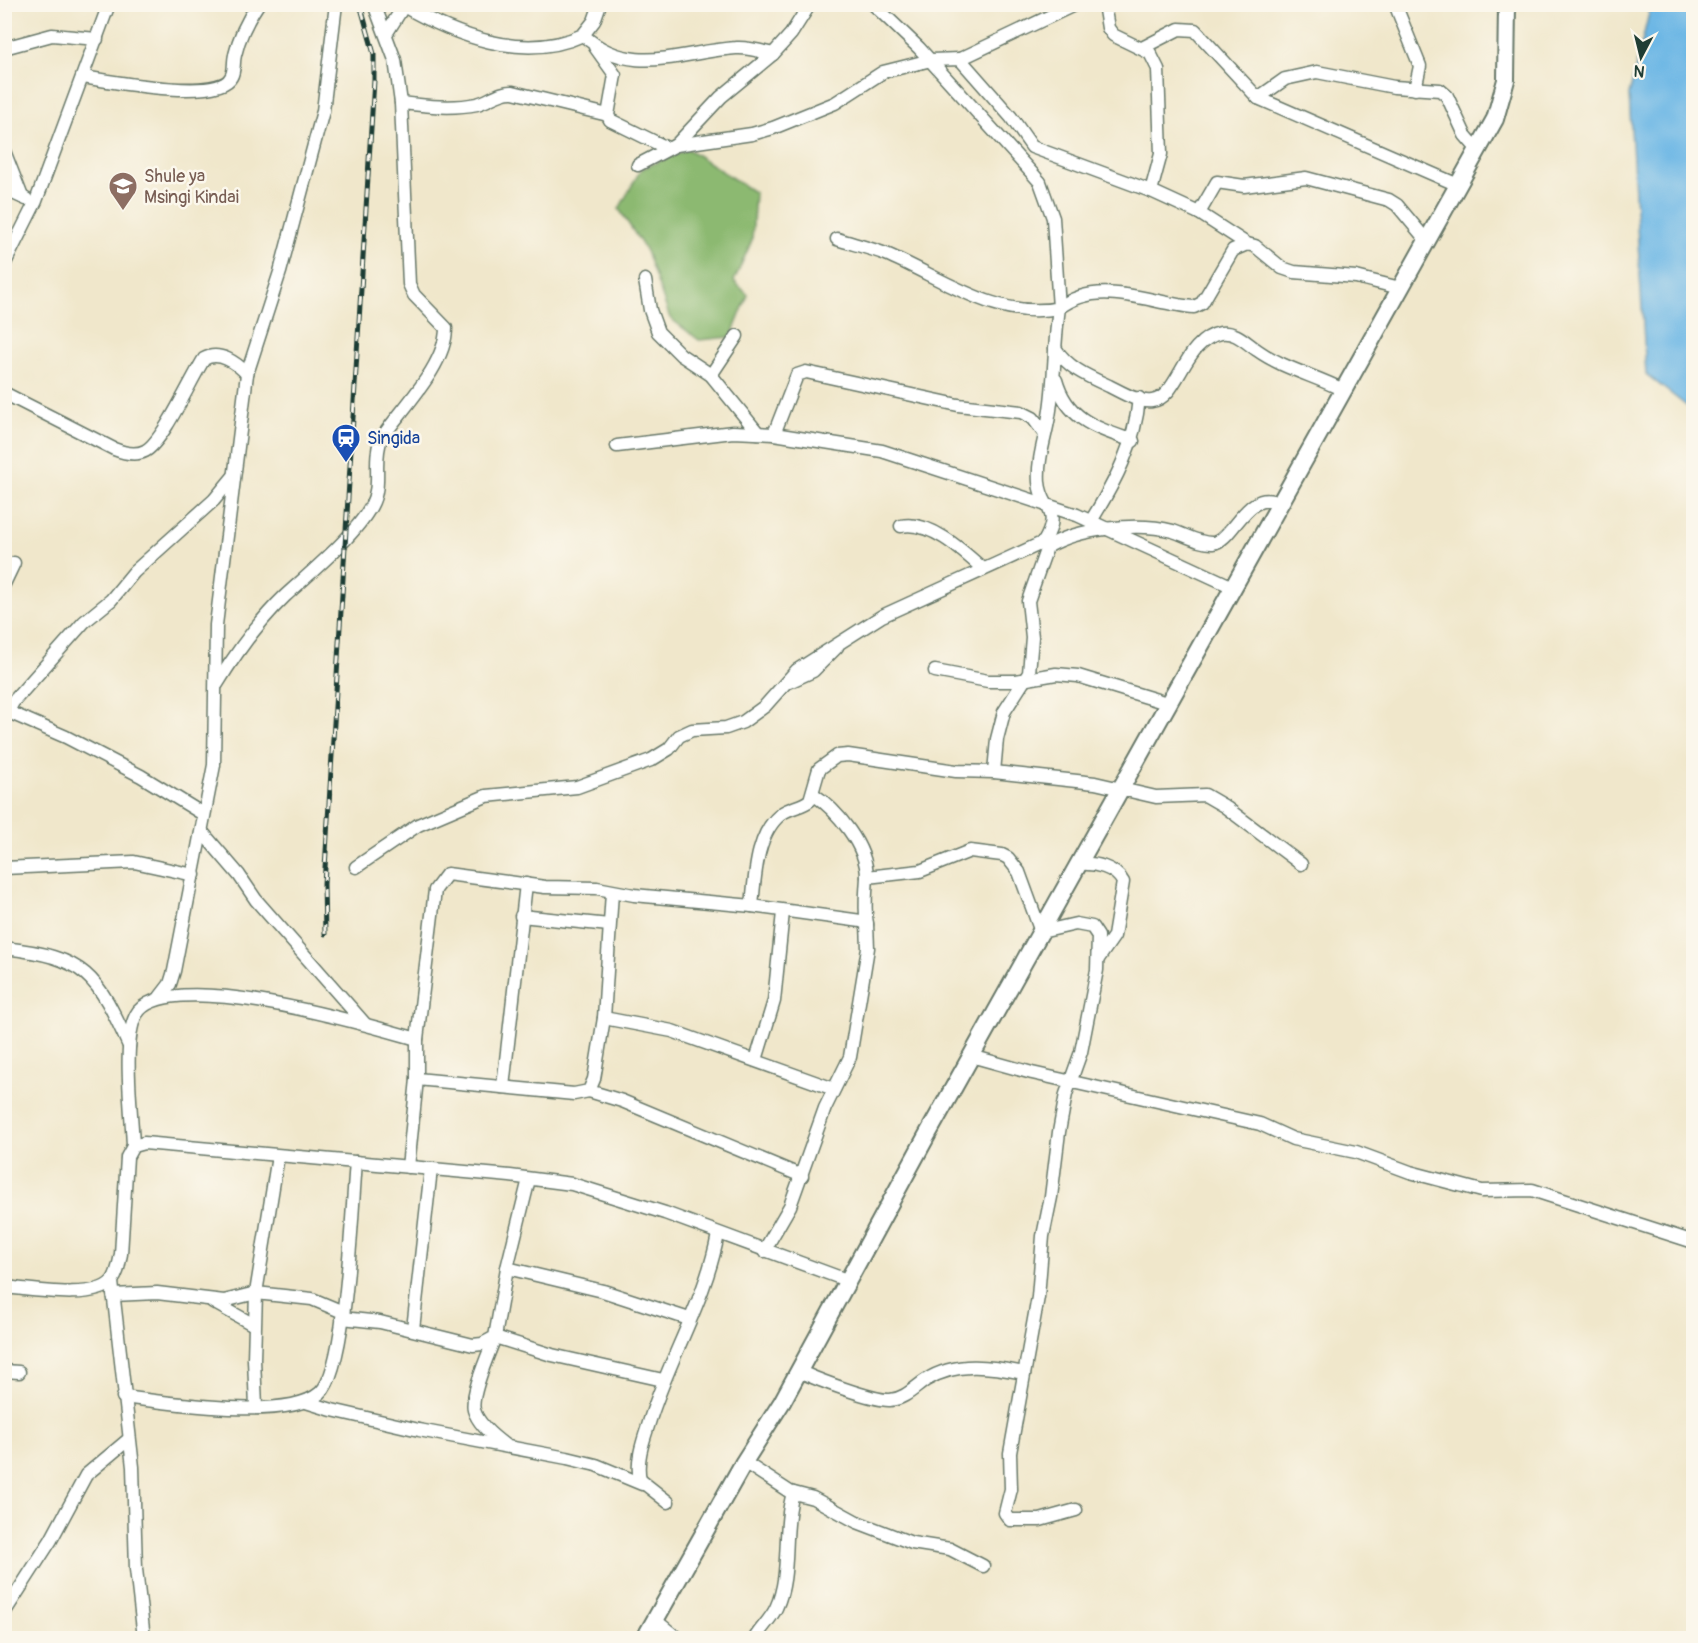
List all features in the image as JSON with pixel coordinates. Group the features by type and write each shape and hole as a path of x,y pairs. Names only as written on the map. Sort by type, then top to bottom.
{"main road":[{"path":"645,1638 744,1462 799,1371 971,1056 1170,704 1279,504 1495,119 1503,97 1508,53 1507,4"}],"street":[{"path":"4,265 35,204 109,4"},
{"path":"83,77 171,88 195,89 225,85 231,78 240,37 258,4"},
{"path":"144,1638 136,1569 133,1467 123,1397 112,1282 121,1254 125,1169 133,1146 129,1046 138,1012 160,997 172,978 203,833 203,814 214,765 216,625 247,375 280,272 323,111 331,66 336,4"},
{"path":"216,686 235,654 285,596 301,585 367,514 379,483 378,449 381,439 436,364 444,342 446,328 414,295 409,284 401,103 395,60 374,4"},
{"path":"588,39 600,4"},
{"path":"638,165 671,147 721,97 773,54 791,34 810,4"},
{"path":"356,867 418,825 486,796 577,787 651,760 669,749 679,736 692,730 726,728 743,722 765,706 797,670 882,616 961,582 983,569 1044,542 1052,523 1049,506 1040,492 1039,482 1044,433 1051,408 1059,309 1053,218 1040,182 931,60 873,4"},
{"path":"401,103 461,106 485,102 506,92 608,115 614,123 671,147 752,134 773,128 835,103 883,72 931,60 960,59 1076,4"},
{"path":"1104,4 1108,28 1113,35 1150,53 1158,69 1161,154 1151,191"},
{"path":"1395,4 1420,66 1415,89"},
{"path":"386,34 403,5 436,25 500,45 566,43 588,39 618,55 644,60 680,58 735,48 773,54"},
{"path":"1142,48 1179,29 1195,30 1258,98 1458,185"},
{"path":"4,48 52,35 97,39"},
{"path":"588,39 615,75 608,115"},
{"path":"960,59 1011,117 1032,147 1151,191 1199,213 1248,244 1256,246 1282,268 1294,272 1356,277 1400,288"},
{"path":"1258,98 1284,79 1317,72 1443,92 1465,135 1478,150"},
{"path":"4,151 22,197"},
{"path":"1199,213 1217,182 1244,186 1306,178 1389,200 1427,242"},
{"path":"4,189 35,204"},
{"path":"837,240 887,254 951,286 1018,311 1038,312 1059,309 1078,298 1122,294 1194,307 1202,303 1233,250 1248,244"},
{"path":"645,280 650,310 658,332 681,355 711,375 758,433"},
{"path":"1055,348 1061,358 1080,372 1139,398 1154,401 1163,397 1199,345 1212,336 1223,333 1242,338 1270,358 1344,390"},
{"path":"711,375 737,336"},
{"path":"4,393 127,454 137,453 154,445 204,359 211,356 227,358 247,375"},
{"path":"1053,366 1064,402 1072,411 1095,426 1132,441"},
{"path":"774,434 792,384 797,375 806,372 958,405 1021,412 1033,418 1044,433"},
{"path":"1091,521 1119,473 1132,441 1139,398"},
{"path":"618,446 711,434 758,433 882,451 1091,521 1233,587"},
{"path":"203,814 141,776 7,706 84,622 111,600 134,572 214,500 233,477"},
{"path":"994,772 997,739 1004,712 1027,679 1032,637 1028,601 1047,547 1067,537 1110,529 1153,528 1212,543 1221,540 1236,519 1257,504 1267,501 1279,504"},
{"path":"901,526 916,525 932,533 957,547 983,569"},
{"path":"4,584 14,563"},
{"path":"935,671 988,681 1027,679 1056,674 1078,676 1170,704"},
{"path":"752,906 755,877 769,828 783,812 806,804 813,794 813,784 819,769 837,756 848,754 956,771 994,772 1088,782 1156,797 1205,795 1301,864"},
{"path":"764,1251 783,1222 834,1089 850,1058 868,948 864,899 867,877 861,855 848,826 828,804 813,794"},
{"path":"203,833 239,875 256,900 366,1025"},
{"path":"867,877 920,871 970,851 1002,855 1013,863 1019,872 1041,932 1076,924 1092,927 1098,936 1098,959 1081,1052 1071,1081 1059,1132 1051,1197 1043,1236 1038,1297 1010,1453 1011,1489 1005,1516 1010,1520 1040,1520 1076,1510"},
{"path":"4,868 134,862 194,875"},
{"path":"1080,864 1103,867 1118,875 1123,882 1114,936 1098,959"},
{"path":"408,1167 417,1079 417,1039 435,890 439,882 450,874 526,884 584,886 612,892 752,906 783,912 840,917 867,924"},
{"path":"502,1087 526,884"},
{"path":"589,1091 594,1079 604,1018 612,892"},
{"path":"756,1060 774,1001 783,912"},
{"path":"521,916 609,925"},
{"path":"4,948 65,961 86,972 101,987 129,1046"},
{"path":"160,997 213,997 248,1000 313,1011 417,1039"},
{"path":"604,1018 657,1027 834,1089"},
{"path":"971,1056 1260,1124 1293,1139 1356,1152 1410,1172 1482,1191 1532,1190 1694,1242"},
{"path":"417,1079 574,1094 589,1091 622,1101 802,1176"},
{"path":"133,1146 144,1143 572,1184 604,1192 849,1281"},
{"path":"256,1407 254,1325 256,1293 278,1156"},
{"path":"306,1402 318,1395 329,1381 342,1315 356,1162"},
{"path":"413,1329 431,1169"},
{"path":"507,1447 482,1423 474,1409 476,1392 495,1337 507,1268 529,1179"},
{"path":"642,1484 639,1475 640,1454 663,1380 707,1275 718,1234"},
{"path":"507,1268 603,1291 689,1319"},
{"path":"4,1287 71,1292 96,1289 112,1282"},
{"path":"113,1295 157,1293 210,1300 239,1299 256,1293 312,1299 342,1315 413,1329 473,1345 482,1344 495,1337 552,1355 663,1380"},
{"path":"210,1300 254,1325"},
{"path":"799,1371 841,1388 889,1400 904,1396 935,1375 958,1367 997,1368 1024,1373"},
{"path":"4,1371 19,1372"},
{"path":"123,1397 209,1408 256,1407 306,1402 386,1423 596,1465 642,1484 668,1502"},
{"path":"4,1613 8,1597 51,1540 86,1475 129,1439"},
{"path":"744,1462 793,1494 813,1498 857,1522 894,1537 927,1546 942,1547 983,1566"},
{"path":"755,1638 776,1609 780,1597 786,1566 786,1527 793,1494"},
{"path":"655,1620 677,1638"}],"green space":[{"path":"688,149 755,193 752,240 734,281 748,295 731,337 699,340 670,318 646,251 619,209 641,169"}],"water":[{"path":"1651,5 1693,5 1693,411 1646,374 1629,95"}],"railway":[{"path":"325,934 324,884 374,80 374,54 360,4"}],"place":[{"name":"Shule ya Msingi Kindai","path":"123,212"},
{"name":"Singida","path":"346,464"}]}
